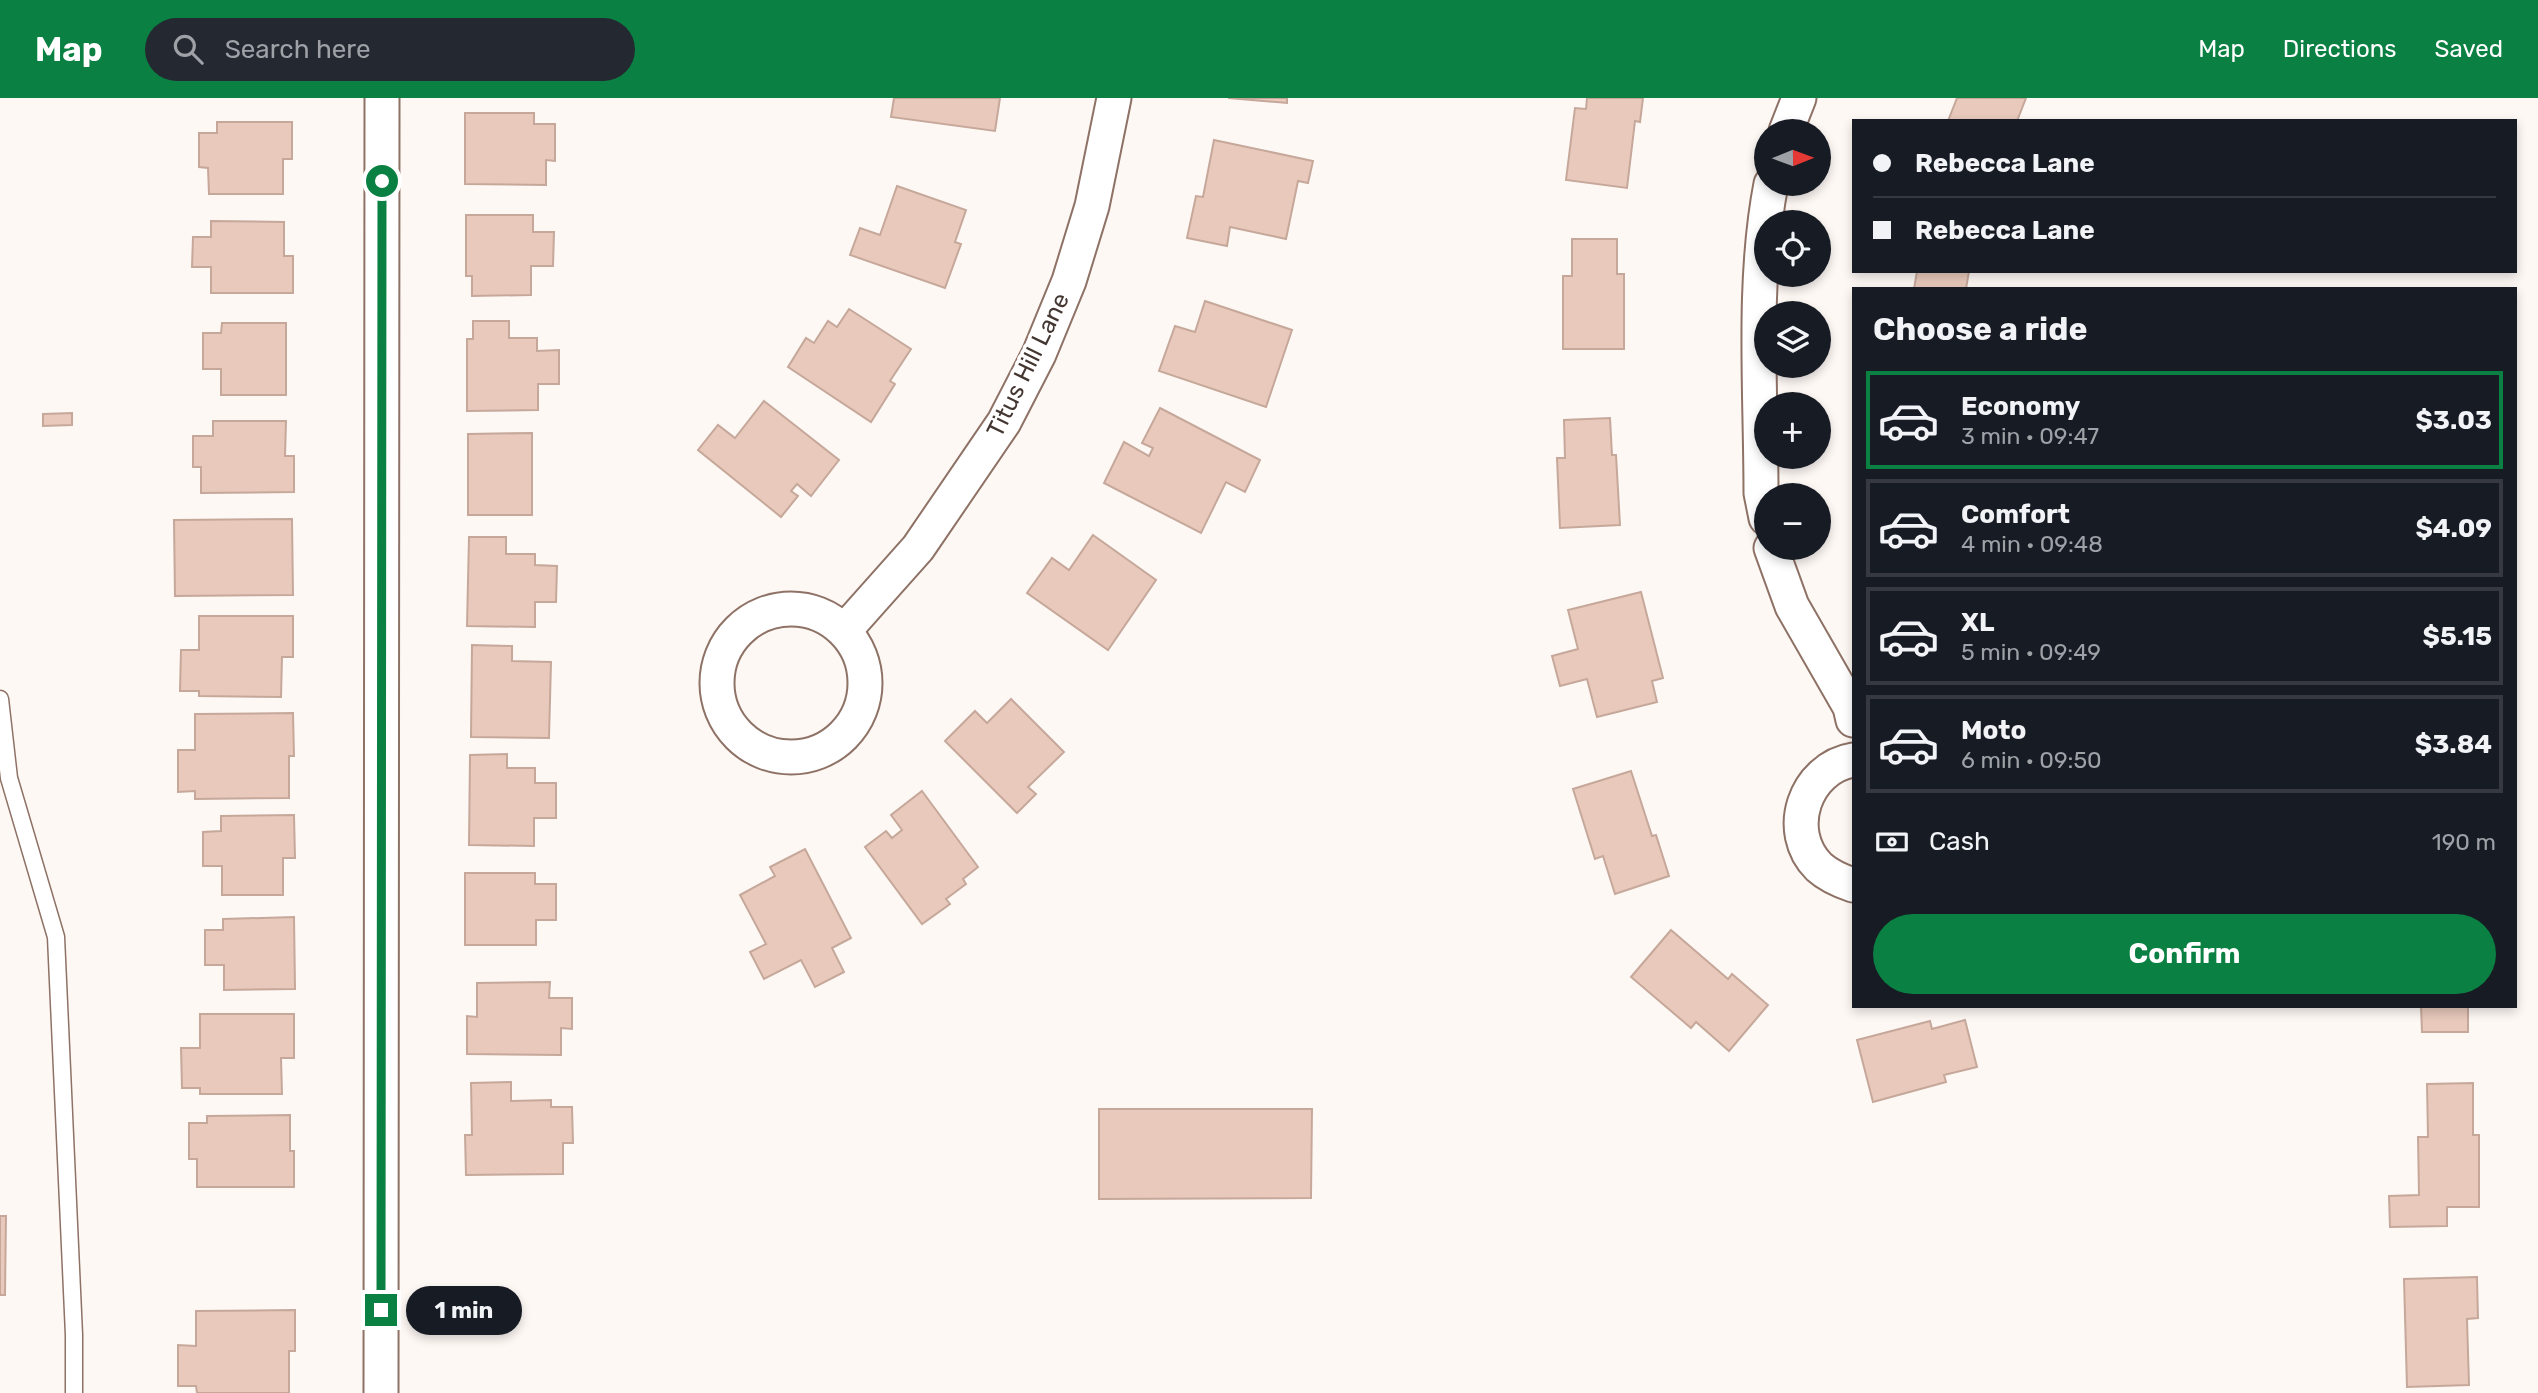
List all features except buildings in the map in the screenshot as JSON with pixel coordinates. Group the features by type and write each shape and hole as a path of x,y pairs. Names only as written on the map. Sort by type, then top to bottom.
{"street":[{"path":"381,1393 382,98"},
{"name":"Titus Hill Lane","path":"845,631 918,548 1004,422 1039,354 1069,281 1092,206 1114,98"},
{"path":"1791,119 1799,98"},
{"path":"1761,483 1760,272 1763,227 1769,196"},
{"path":"1775,560 1792,606 1850,707 1852,716"},
{"path":"798,608 823,615 845,631 859,652 866,677 863,704 852,727 833,745 809,756 784,758 758,751 737,736 722,714 716,689 719,663 730,639 748,621 772,610 798,608"},
{"path":"1852,760 1842,762 1824,772 1810,788 1802,808 1801,828 1806,849 1818,866 1835,879 1852,885"}],"lane":[{"path":"0,699 9,778 55,937 74,1322 74,1393"}],"route":[{"path":"381,1310 382,181"}]}
